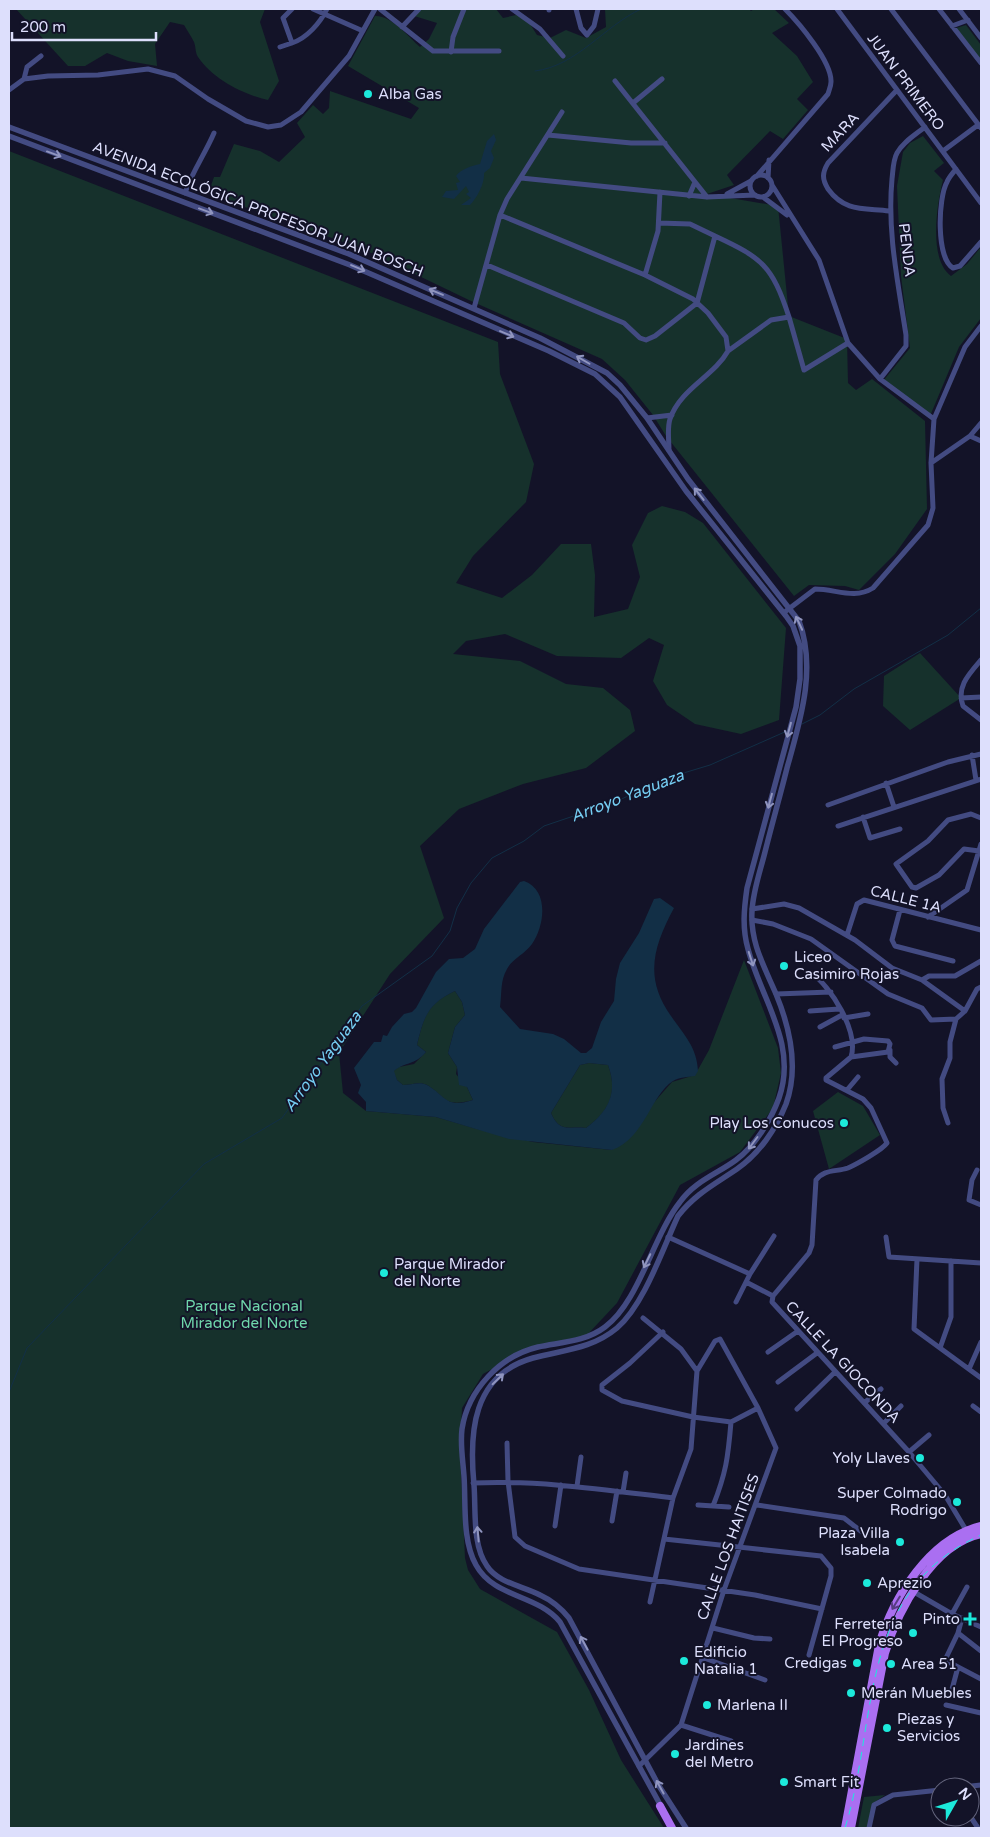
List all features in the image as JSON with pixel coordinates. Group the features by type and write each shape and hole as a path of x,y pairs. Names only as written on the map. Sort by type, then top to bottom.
{"main road":[{"path":"845,1828 879,1645 887,1618 898,1598 942,1544 966,1530 981,1526"},
{"path":"851,1828 885,1653 899,1616 942,1554 965,1538 981,1534"},
{"path":"660,1806 672,1828"}],"street":[{"path":"292,9 284,18 292,43"},
{"path":"313,9 326,11 363,31"},
{"path":"9,90 24,79 98,75 148,69 175,76 208,99 246,121 268,127 281,125 301,112 349,56 375,9"},
{"path":"380,9 433,51 499,51"},
{"path":"402,27 419,9"},
{"path":"450,52 453,37 464,9"},
{"path":"512,9 540,29 563,56"},
{"path":"576,9 581,28 588,35 594,26 598,9"},
{"path":"724,195 757,176 769,159 828,94 831,82 830,72 821,55 785,9"},
{"name":"JUAN PRIMERO","path":"837,9 981,203"},
{"path":"891,9 980,126 943,151"},
{"path":"940,9 981,64"},
{"path":"959,9 981,38"},
{"path":"280,47 304,37 326,11"},
{"path":"952,26 968,20"},
{"path":"974,28 981,26"},
{"path":"24,79 27,67 41,56"},
{"path":"633,103 662,79"},
{"path":"615,81 708,197"},
{"name":"MARA","path":"889,210 846,206 836,200 824,182 822,173 828,163 896,91"},
{"path":"474,308 500,216 562,112"},
{"name":"AVENIDA ECOLÓGICA PROFESOR JUAN BOSCH","path":"9,127 349,254 474,308 574,355 607,373 620,385 647,418 699,494 790,607 804,636 807,660 804,705 758,876 753,934 761,963 776,994 786,1023 792,1051 790,1088 781,1115 772,1132 752,1156 737,1169 702,1190 686,1205 668,1237 635,1306 618,1327 590,1345 520,1363 490,1388 477,1410 473,1423 471,1454 473,1483 478,1540 484,1561 494,1574 550,1600 569,1618 645,1760 686,1828"},
{"name":"PENDA","path":"880,379 906,346 889,210 896,154 906,141 925,127"},
{"path":"185,193 194,170 204,158 214,133"},
{"path":"548,135 631,143 665,143"},
{"name":"AVENIDA ECOLÓGICA PROFESOR JUAN BOSCH","path":"9,136 350,265 549,351 595,374 620,397 686,491 793,626 800,652 801,668 796,707 747,888 744,917 744,932 752,964 782,1042 784,1066 782,1087 774,1110 751,1146 742,1155 701,1181 680,1201 665,1225 625,1306 613,1320 586,1338 538,1347 513,1358 484,1380 467,1410 462,1429 471,1554 474,1562 486,1578 502,1590 546,1609 560,1622 660,1806 677,1828"},
{"path":"769,159 768,178 819,260 848,343 880,379 934,419"},
{"path":"956,169 946,182 942,199 941,243 949,266 953,268 960,266 981,242"},
{"path":"757,176 768,178"},
{"path":"521,178 689,196 755,195 763,197 785,213 796,225"},
{"path":"751,181 750,189 755,195"},
{"path":"689,196 695,182"},
{"path":"763,197 768,194 772,186"},
{"path":"646,275 658,223 660,192"},
{"path":"500,216 646,275 697,303 708,313 726,337 728,351"},
{"path":"658,223 690,224 759,259 773,277 782,293 804,370 848,343"},
{"path":"487,265 624,323 640,338 646,340 655,336 697,303 714,236"},
{"path":"669,450 670,419 692,388 724,359 728,351 771,320 789,317"},
{"path":"784,613 815,590 856,596 873,588 928,525 933,508 931,463 934,419 965,347 981,326"},
{"path":"647,418 672,416"},
{"path":"931,463 970,436 981,423"},
{"path":"970,436 981,440"},
{"path":"981,660 964,682 960,698 967,711 981,720"},
{"path":"960,698 981,697"},
{"path":"828,805 886,783 972,755 981,754"},
{"path":"838,826 979,780 972,755"},
{"path":"777,777 784,780"},
{"path":"886,783 894,807"},
{"path":"979,851 969,849 961,851 939,875 916,888 912,886 896,864 928,841 948,820 972,814 981,818"},
{"path":"863,817 867,839 900,829"},
{"path":"928,917 967,890 981,844"},
{"name":"CALLE 1A","path":"846,935 860,900 981,930"},
{"path":"755,908 779,904 794,906 846,935 887,965 922,980 965,1011"},
{"path":"900,910 892,940 895,946 953,961"},
{"path":"755,921 787,928 812,939 888,994 922,1008 931,1020 956,1019"},
{"path":"922,980 929,976 955,976 981,961"},
{"path":"811,972 824,982 843,1016 852,1041 851,1057 890,1050"},
{"path":"948,1123 943,1108 942,1079 950,1058 950,1042 956,1019 965,1011 976,989 981,987"},
{"path":"776,994 831,992"},
{"path":"810,1011 838,1009"},
{"path":"820,1027 843,1016 868,1014"},
{"path":"835,1046 868,1039 888,1041 890,1044 890,1057 896,1063"},
{"name":"CALLE LA GIOCONDA","path":"851,1057 826,1078 835,1086 863,1099 871,1108 887,1143 882,1148 847,1168 822,1174 816,1180 813,1207 814,1233 809,1253 773,1296 772,1302 909,1452 945,1495 966,1530"},
{"path":"847,1090 858,1078"},
{"path":"977,1170 970,1191 969,1201 981,1205"},
{"path":"736,1302 750,1274 774,1236"},
{"path":"668,1237 750,1274"},
{"path":"886,1237 889,1257 981,1263"},
{"path":"917,1259 914,1329 981,1378"},
{"path":"940,1348 951,1317 951,1261"},
{"path":"746,1282 773,1296"},
{"path":"643,1318 663,1332 681,1349 697,1371 691,1449 673,1498 650,1602"},
{"path":"768,1352 798,1331"},
{"path":"663,1332 630,1363 603,1384 601,1389 622,1400 693,1417 730,1422 758,1408"},
{"name":"CALLE LOS HAITISES","path":"639,1766 681,1725 704,1658 724,1590 776,1448 758,1408 722,1341 718,1339 697,1371"},
{"path":"969,1369 981,1342"},
{"path":"778,1382 817,1353"},
{"path":"797,1409 835,1372"},
{"path":"864,1403 881,1389"},
{"path":"884,1423 901,1406"},
{"path":"974,1406 981,1412"},
{"path":"713,1506 728,1463 730,1422"},
{"path":"909,1452 929,1435"},
{"path":"507,1443 508,1481 515,1537 520,1543 577,1569 724,1590 822,1609"},
{"path":"577,1486 581,1457"},
{"path":"624,1492 626,1473"},
{"path":"473,1483 508,1481 577,1486 673,1498"},
{"path":"555,1526 561,1485"},
{"path":"612,1521 617,1491"},
{"path":"698,1505 729,1508"},
{"path":"756,1505 844,1518 862,1532"},
{"path":"664,1539 821,1556 831,1568 809,1655"},
{"path":"518,1596 521,1586"},
{"path":"952,1614 967,1587"},
{"path":"914,1592 952,1614 981,1627"},
{"path":"962,1618 958,1633 945,1660 981,1679"},
{"path":"713,1628 754,1638 770,1639"},
{"path":"958,1633 981,1651"},
{"path":"704,1658 765,1680"},
{"path":"951,1693 958,1667"},
{"path":"946,1705 981,1713"},
{"path":"681,1725 730,1741"},
{"path":"869,1828 874,1805 886,1796 930,1791"}],"green space":[{"path":"16,9 265,9 260,22 279,81 268,100 238,90 220,79 204,65 196,53 194,42 184,25 170,22 155,44 157,66 128,61 107,53 85,66 68,66"},
{"path":"418,9 496,9 503,18 516,15 525,16 537,35 550,38 566,30 586,38 606,27 605,9 749,9 751,11 754,9 774,9 789,23 772,33 797,56 813,82 797,99 808,110 783,139 770,131 727,175 734,185 707,194 778,206 789,316 847,339 848,383 856,390 872,379 925,421 927,509 895,554 859,590 845,586 809,585 794,596 666,436 653,415 625,380 602,359 471,301 363,249 208,194 214,177 220,177 234,144 260,151 279,162 305,137 297,123 313,105 323,114 329,108 330,91 411,119 419,108 348,66 375,16 387,19 393,23 420,47 429,39 437,23 411,15"},
{"path":"966,25 981,45 981,61 956,28"},
{"path":"923,136 944,163 934,171 943,180 938,203 936,231 939,257 944,268 951,276 967,264 981,247 981,318 959,347 930,416 883,381 910,348 901,276 897,186 903,152 910,143"},
{"name":"Parque Nacional Mirador del Norte","path":"9,151 498,342 500,374 534,464 526,502 473,556 456,583 502,598 532,575 561,544 591,544 595,575 594,617 628,609 640,577 632,545 648,513 662,506 685,512 703,523 786,628 779,720 741,734 695,724 667,705 653,681 664,645 649,638 621,658 557,656 505,634 466,641 453,654 520,661 566,684 603,688 630,710 635,731 586,768 523,784 459,809 420,846 444,918 390,974 339,1053 343,1093 366,1111 436,1117 533,1142 612,1150 672,1082 695,1075 709,1050 744,960 778,1048 781,1073 773,1108 740,1152 680,1185 617,1303 587,1335 525,1351 483,1374 462,1408 460,1451 465,1558 468,1570 480,1589 557,1632 589,1690 621,1760 664,1828 9,1828"},
{"path":"920,653 961,698 910,730 883,706 884,676"},
{"path":"455,991 462,1002 465,1015 455,1027 448,1053 457,1067 456,1074 467,1087 473,1100 456,1103 446,1100 427,1085 418,1083 403,1085 397,1080 393,1071 399,1067 414,1064 426,1052 417,1045 428,1012 438,1001"},
{"path":"589,1063 608,1065 612,1084 610,1100 601,1115 586,1128 561,1126 551,1113 580,1065"},
{"name":"Play Los Conucos","path":"838,1092 863,1106 880,1135 829,1169 813,1111"},
{"path":"885,1795 875,1802 868,1828 858,1828 864,1797"}],"water":[{"path":"494,134 496,140 491,151 494,158 490,168 484,173 482,186 473,202 470,205 461,205 471,198 466,194 469,192 466,186 454,199 442,197 446,191 458,190 456,183 460,182 456,176 461,171 480,164 487,141"},
{"path":"524,881 538,892 541,900 542,918 532,944 509,965 502,983 500,1007 520,1029 553,1034 564,1039 581,1053 586,1053 592,1048 601,1022 614,1001 620,963 639,933 654,899 660,898 674,908 661,936 654,962 657,989 671,1016 692,1048 698,1071 695,1076 675,1080 665,1088 658,1096 640,1127 623,1144 612,1150 509,1139 436,1117 366,1111 366,1102 358,1093 361,1085 354,1068 374,1042 381,1042 383,1035 387,1036 392,1027 404,1014 412,1012 416,1008 436,972 449,959 463,958 475,949 484,929 520,882","holes":["455,991 462,1002 465,1015 455,1027 448,1053 457,1067 459,1085 467,1087 473,1100 457,1103 447,1100 427,1085 418,1083 403,1085 397,1080 394,1071 414,1062 426,1052 417,1045 428,1012 439,1001","589,1063 608,1065 612,1084 606,1108 586,1128 561,1126 551,1113 580,1065"]}],"waterway":[{"path":"535,71 550,68 564,62 628,16 641,9"},
{"name":"Arroyo Yaguaza","path":"802,724 820,715 854,689 948,635 981,608"},
{"name":"Arroyo Yaguaza","path":"9,1392 27,1348 204,1164 282,1118 362,1006 432,956 450,931 457,908 471,883 492,858 524,841 544,826 615,802 667,778 710,765 787,731"}],"railway":[{"path":"845,1828 879,1662 892,1624 912,1590 941,1559 981,1535"}],"place":[{"name":"Alba Gas","path":"368,94"},
{"name":"Liceo Casimiro Rojas","path":"784,966"},
{"name":"Play Los Conucos","path":"844,1123"},
{"name":"Parque Mirador del Norte","path":"384,1273"},
{"name":"Yoly Llaves","path":"920,1458"},
{"name":"Super Colmado Rodrigo","path":"957,1502"},
{"name":"Plaza Villa Isabela","path":"900,1542"},
{"name":"Aprezio","path":"867,1583"},
{"name":"Pinto","path":"970,1619"},
{"name":"Ferretería El Progreso","path":"913,1633"},
{"name":"Edificio Natalia 1","path":"684,1661"},
{"name":"Credigas","path":"857,1663"},
{"name":"Area 51","path":"891,1664"},
{"name":"Merán Muebles","path":"851,1693"},
{"name":"Marlena II","path":"707,1705"},
{"name":"Piezas y Servicios","path":"887,1728"},
{"name":"Jardines del Metro","path":"675,1754"},
{"name":"Smart Fit","path":"784,1782"}]}
